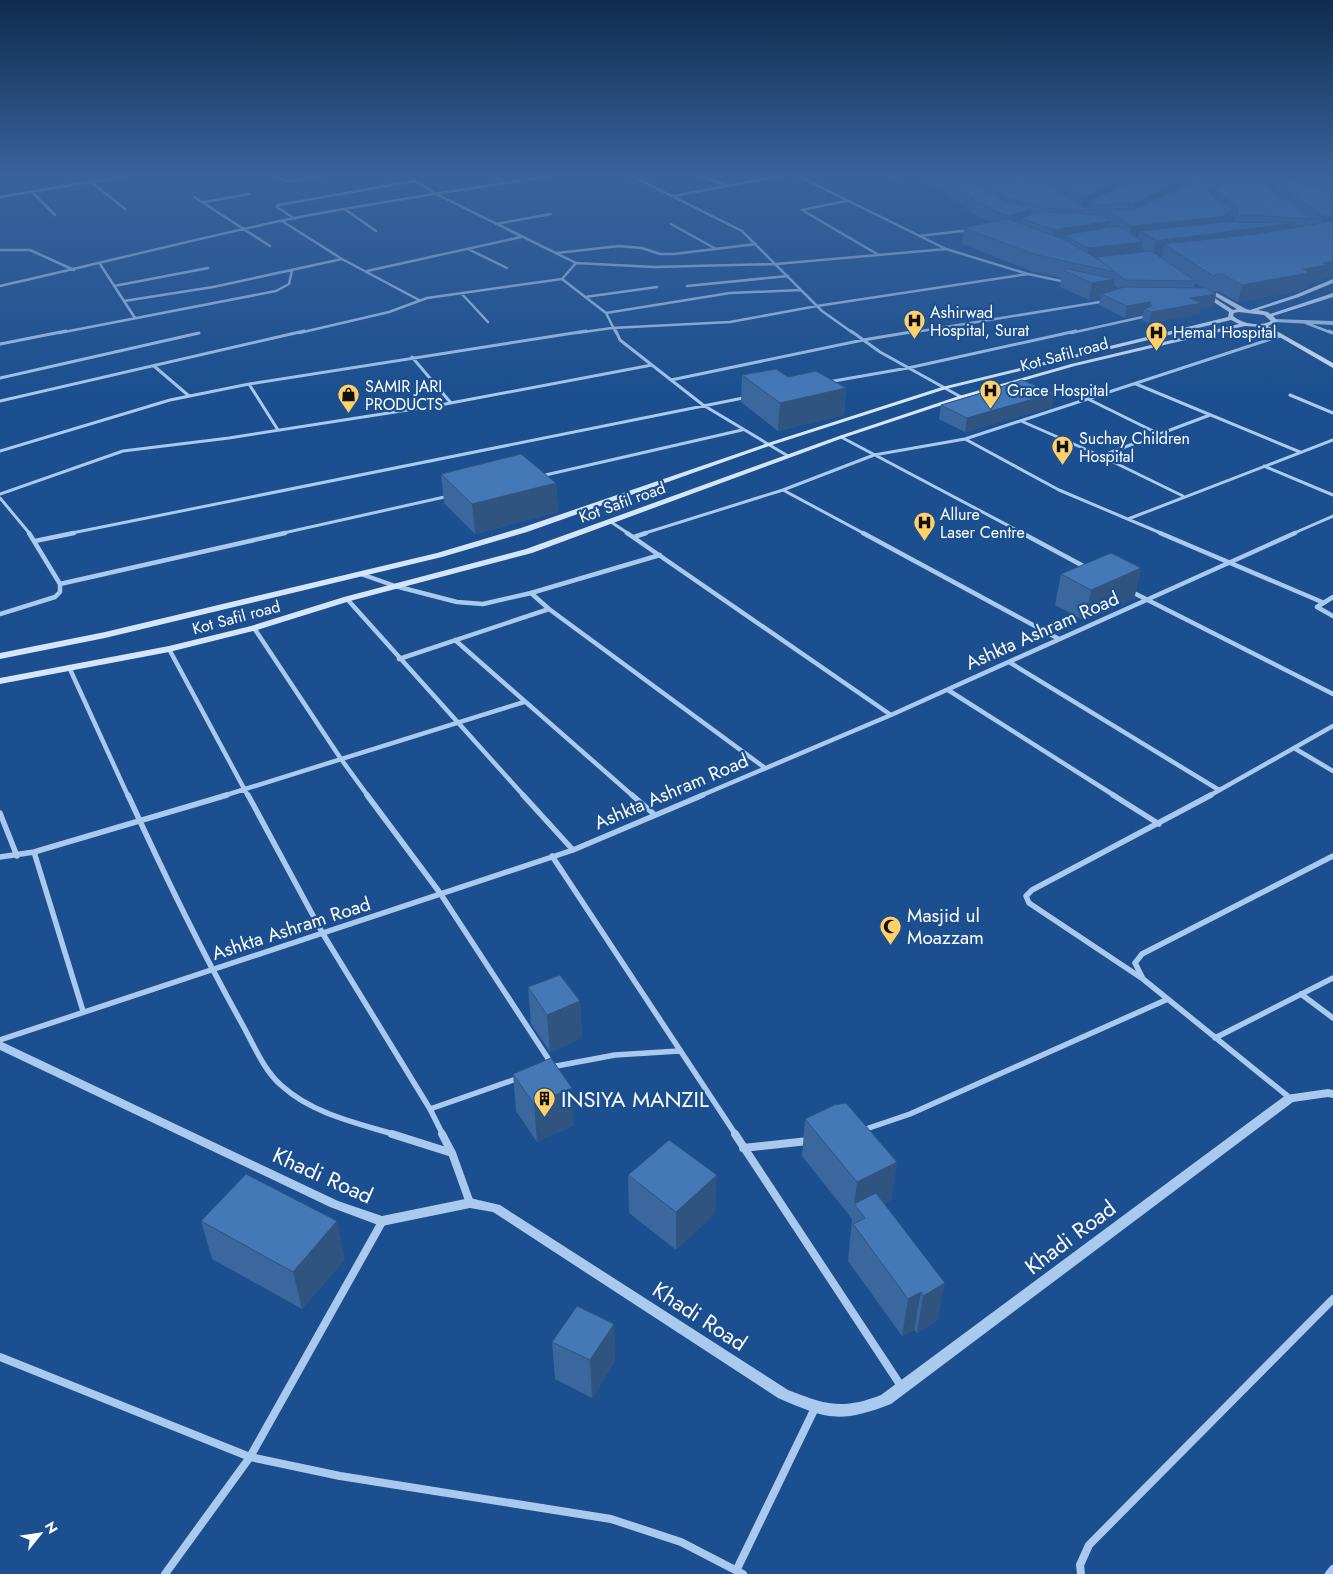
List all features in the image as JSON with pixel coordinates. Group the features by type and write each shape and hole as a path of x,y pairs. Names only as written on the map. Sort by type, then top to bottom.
{"main road":[{"path":"1252,310 1297,296 1333,281"},
{"path":"1244,310 1200,292 1247,324 1262,325 1333,366"},
{"path":"1262,325 1274,318 1333,295"},
{"name":"Kot Safil road","path":"0,656 105,635 439,555 524,530 770,444 944,388 1232,315 1244,310 1252,310"},
{"path":"1252,310 1274,318"},
{"name":"Kot Safil road","path":"0,681 169,649 254,628 347,599 529,551 841,437 961,398 1073,364 1247,324"}],"street":[{"path":"28,249 74,270"},
{"path":"0,286 100,264 153,249"},
{"path":"327,249 419,300"},
{"path":"366,271 466,249"},
{"path":"469,249 507,268"},
{"path":"548,249 576,263 654,267 776,264 941,249"},
{"path":"556,253 588,249"},
{"path":"649,249 667,254 712,249"},
{"path":"761,249 817,306 863,340 961,398"},
{"path":"870,249 879,255"},
{"path":"947,249 1028,274 1075,284"},
{"path":"124,302 199,289 342,259"},
{"path":"0,402 399,310 419,300 562,279 576,263"},
{"path":"100,264 135,318"},
{"path":"114,286 208,268"},
{"path":"0,344 276,291 289,284 292,270"},
{"path":"0,451 190,396 249,384 412,357 612,328 730,322 817,306 1028,274"},
{"path":"686,286 739,279 788,276"},
{"path":"562,279 606,313 612,328 620,340 671,380 703,405 788,456"},
{"path":"736,292 739,279"},
{"path":"585,297 657,287"},
{"path":"606,313 736,292 801,290"},
{"path":"461,293 488,322"},
{"path":"671,380 863,340 1111,300"},
{"path":"821,384 908,368 1148,316"},
{"path":"1274,318 1306,323 1333,323"},
{"path":"1306,323 1333,333"},
{"path":"0,378 199,333"},
{"path":"634,537 783,490 874,455 965,439 1280,336"},
{"path":"412,357 451,403"},
{"path":"0,494 123,451 278,430 451,403 652,365"},
{"path":"154,366 190,396"},
{"path":"1136,383 1300,452"},
{"path":"249,384 278,430"},
{"path":"1290,395 1333,413"},
{"path":"35,541 752,396"},
{"path":"1087,399 1159,434"},
{"path":"1101,456 1210,415"},
{"path":"1020,421 1101,456 1183,496"},
{"path":"531,478 742,430"},
{"path":"841,437 1093,572"},
{"path":"965,439 1040,480 1322,602"},
{"path":"1128,519 1183,496 1333,440"},
{"path":"1264,466 1333,495"},
{"path":"783,490 1059,639"},
{"path":"60,584 454,495"},
{"path":"0,498 35,541 60,584 60,592 55,597 0,614"},
{"name":"Ashkta Ashram Road","path":"0,1040 573,850 891,716 1333,516"},
{"path":"611,522 891,716"},
{"path":"361,574 395,586 470,604 483,604 531,593 660,555"},
{"path":"1128,590 1333,694"},
{"path":"531,593 764,768"},
{"path":"1333,596 1317,607 1333,616"},
{"path":"347,599 399,659 573,850"},
{"path":"399,659 549,608"},
{"path":"254,628 341,758 440,893 553,1066"},
{"path":"455,640 655,815"},
{"path":"169,649 323,934 430,1109 452,1153 470,1203"},
{"path":"1009,662 1220,790"},
{"path":"69,667 140,822 212,970 268,1070 280,1085 298,1100 326,1113 452,1153"},
{"path":"948,690 1159,824"},
{"path":"0,857 34,852 140,822 524,702"},
{"path":"1290,1098 1143,979 1029,903 1026,896 1032,890 1159,824 1333,726"},
{"path":"1294,748 1333,771"},
{"path":"0,813 17,856"},
{"path":"34,852 83,1011"},
{"path":"552,856 902,1387"},
{"path":"1143,979 1134,963 1142,954 1333,856"},
{"path":"1216,1038 1333,978"},
{"path":"1301,994 1333,1018"},
{"path":"852,1133 910,1114 1168,999"},
{"name":"Khadi Road","path":"0,1045 334,1204 382,1221 470,1203 496,1208 783,1394 815,1408 841,1413 861,1410 886,1400 1290,1098 1333,1094"},
{"path":"544,1070 553,1066 593,1058 639,1052 680,1051"},
{"path":"430,1109 527,1076"},
{"path":"744,1148 816,1140"},
{"path":"166,1574 250,1457 382,1221"},
{"path":"1081,1574 1080,1565 1089,1545 1333,1299"},
{"path":"0,1357 250,1457 340,1476 495,1499 611,1520 681,1542 740,1572 815,1408"},
{"path":"1329,1574 1333,1570"}],"building":[{"path":"1022,249 1081,249 1115,272 1037,255"},
{"path":"1172,249 1333,249 1333,261 1323,263 1327,265 1303,269 1309,272 1303,274 1242,285 1222,274 1215,275 1215,277"},
{"path":"1151,251 1196,281 1125,280 1096,257"},
{"path":"1068,269 1115,279 1092,283 1063,270"},
{"path":"1124,287 1206,288 1216,294 1190,298 1202,303 1151,312 1144,309 1152,306 1150,302 1127,306 1101,294"},
{"path":"776,369 788,377 816,371 846,388 780,403 742,375"},
{"path":"1022,380 1054,393 967,418 941,405 975,395"},
{"path":"521,454 556,483 472,504 441,474"},
{"path":"1111,553 1141,568 1091,590 1061,574"},
{"path":"560,975 580,1001 547,1015 528,987"},
{"path":"551,1058 572,1088 534,1104 513,1074"},
{"path":"846,1103 897,1162 857,1182 805,1119 834,1105"},
{"path":"669,1140 717,1175 676,1212 628,1175"},
{"path":"246,1174 337,1221 293,1272 201,1221"},
{"path":"876,1193 945,1283 923,1296 921,1292 908,1299 853,1224 865,1218 854,1204"},
{"path":"577,1306 614,1324 590,1360 552,1342"}],"place":[{"name":"Ashirwad Hospital, Surat","path":"914,340"},
{"name":"Hemal Hospital","path":"1157,351"},
{"name":"Grace Hospital","path":"991,409"},
{"name":"SAMIR JARI PRODUCTS","path":"349,414"},
{"name":"Suchay Children Hospital","path":"1063,466"},
{"name":"Allure Laser Centre","path":"924,542"},
{"name":"Masjid ul Moazzam","path":"891,945"},
{"name":"INSIYA MANZIL","path":"545,1118"}]}
